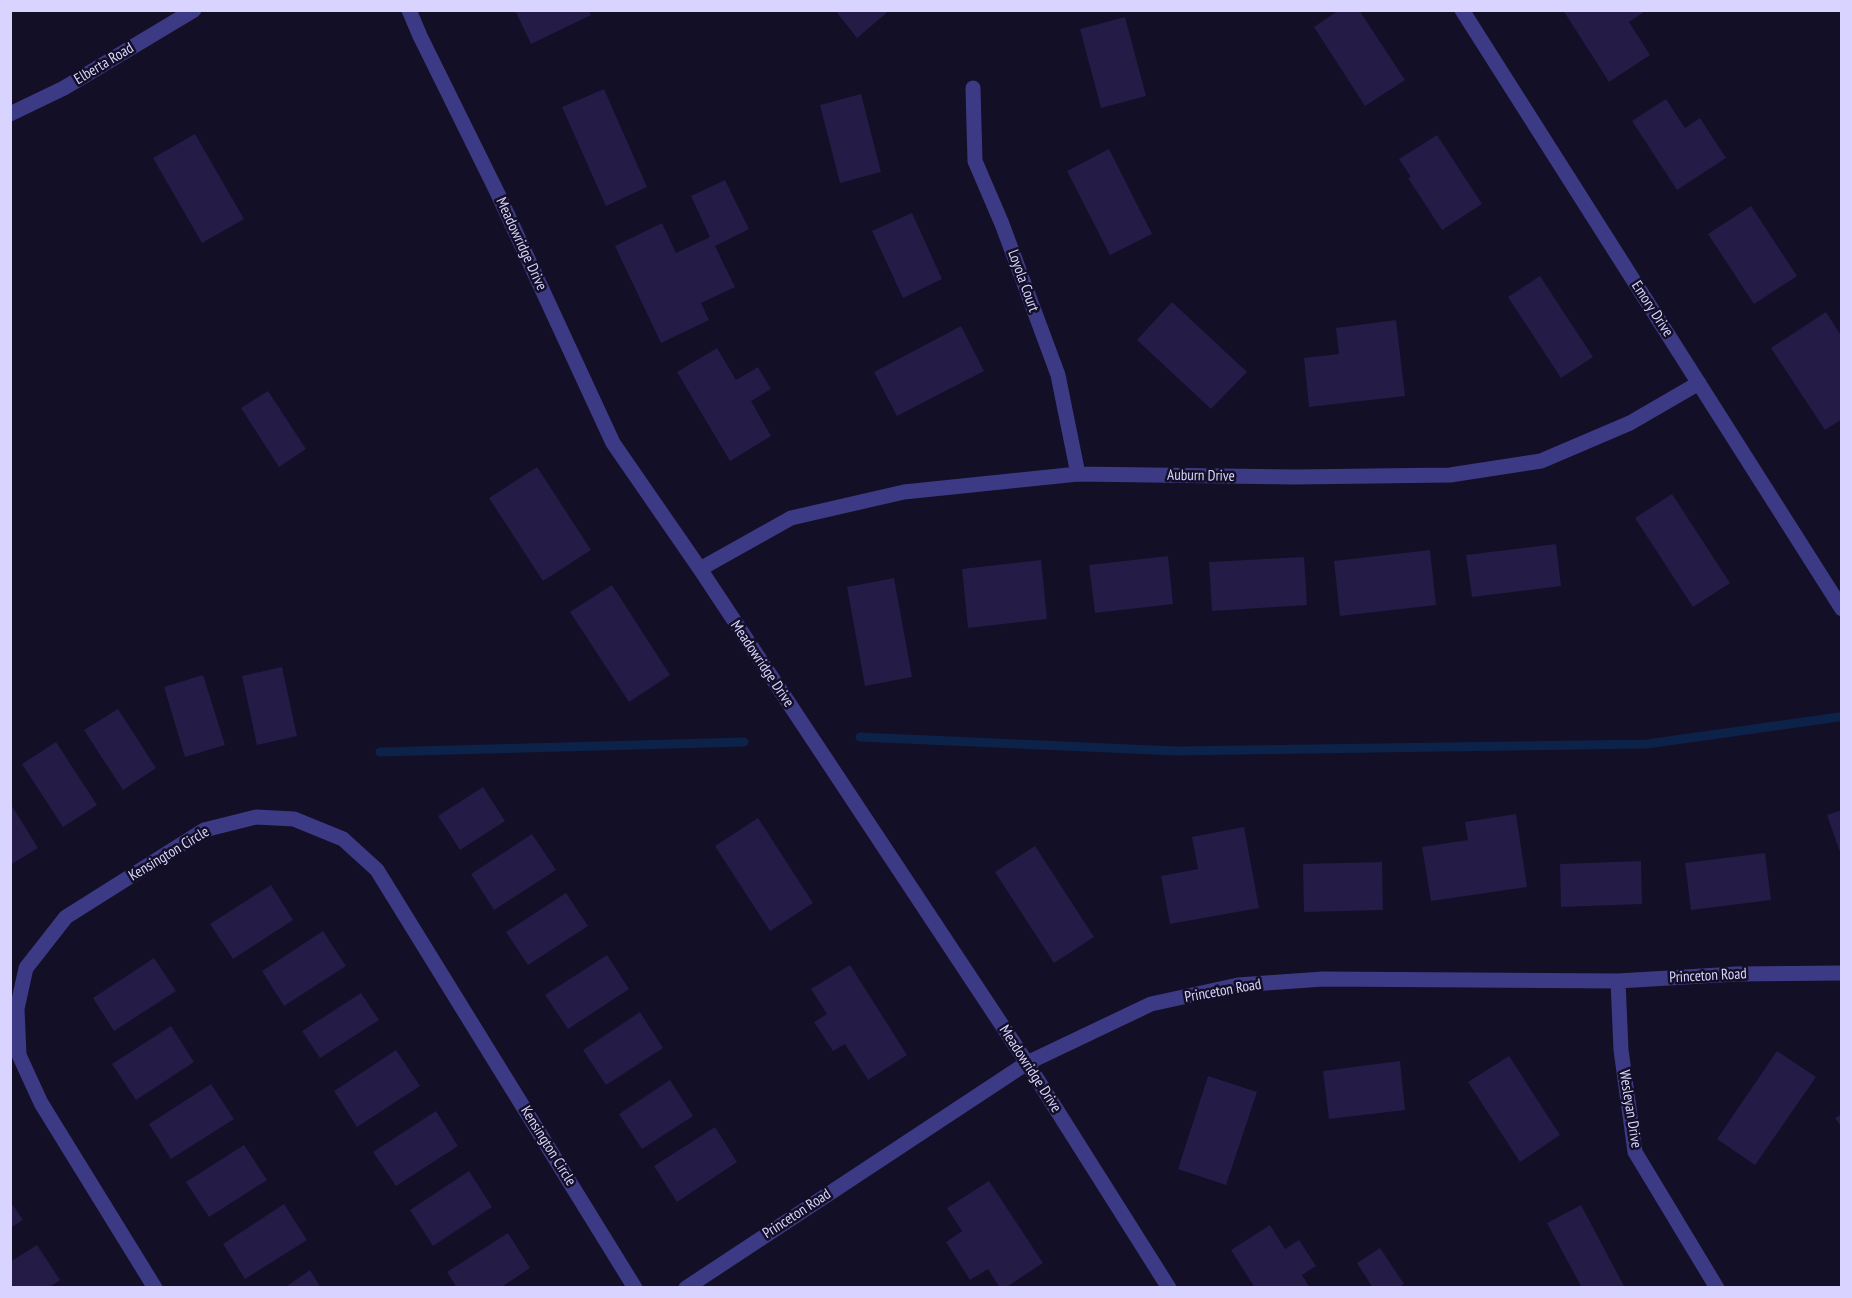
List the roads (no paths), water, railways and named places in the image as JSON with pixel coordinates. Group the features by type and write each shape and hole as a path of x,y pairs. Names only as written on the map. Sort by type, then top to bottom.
{"street":[{"name":"Elberta Road","path":"10,114 64,88 194,10"},
{"name":"Meadowridge Drive","path":"409,10 497,192 613,443 700,569 1027,1063 1169,1287"},
{"name":"Emory Drive","path":"1462,10 1842,609"},
{"name":"Loyola Court","path":"973,88 975,161 1002,224 1058,375 1077,474"},
{"name":"Auburn Drive","path":"700,569 791,518 904,492 1077,474 1295,477 1450,475 1541,461 1630,423 1699,383"},
{"name":"Kensington Circle","path":"155,1287 41,1103 19,1055 17,1009 26,968 66,917 204,830 256,817 294,819 343,839 377,870 635,1287"},
{"name":"Princeton Road","path":"686,1287 1027,1063 1150,1004 1238,985 1323,979 1618,981 1736,974 1842,973"},
{"name":"Wesleyan Drive","path":"1618,981 1621,1050 1635,1152 1717,1287"}],"waterway":[{"path":"860,737 1176,751 1647,744 1839,717"},
{"path":"380,752 744,742"}]}
